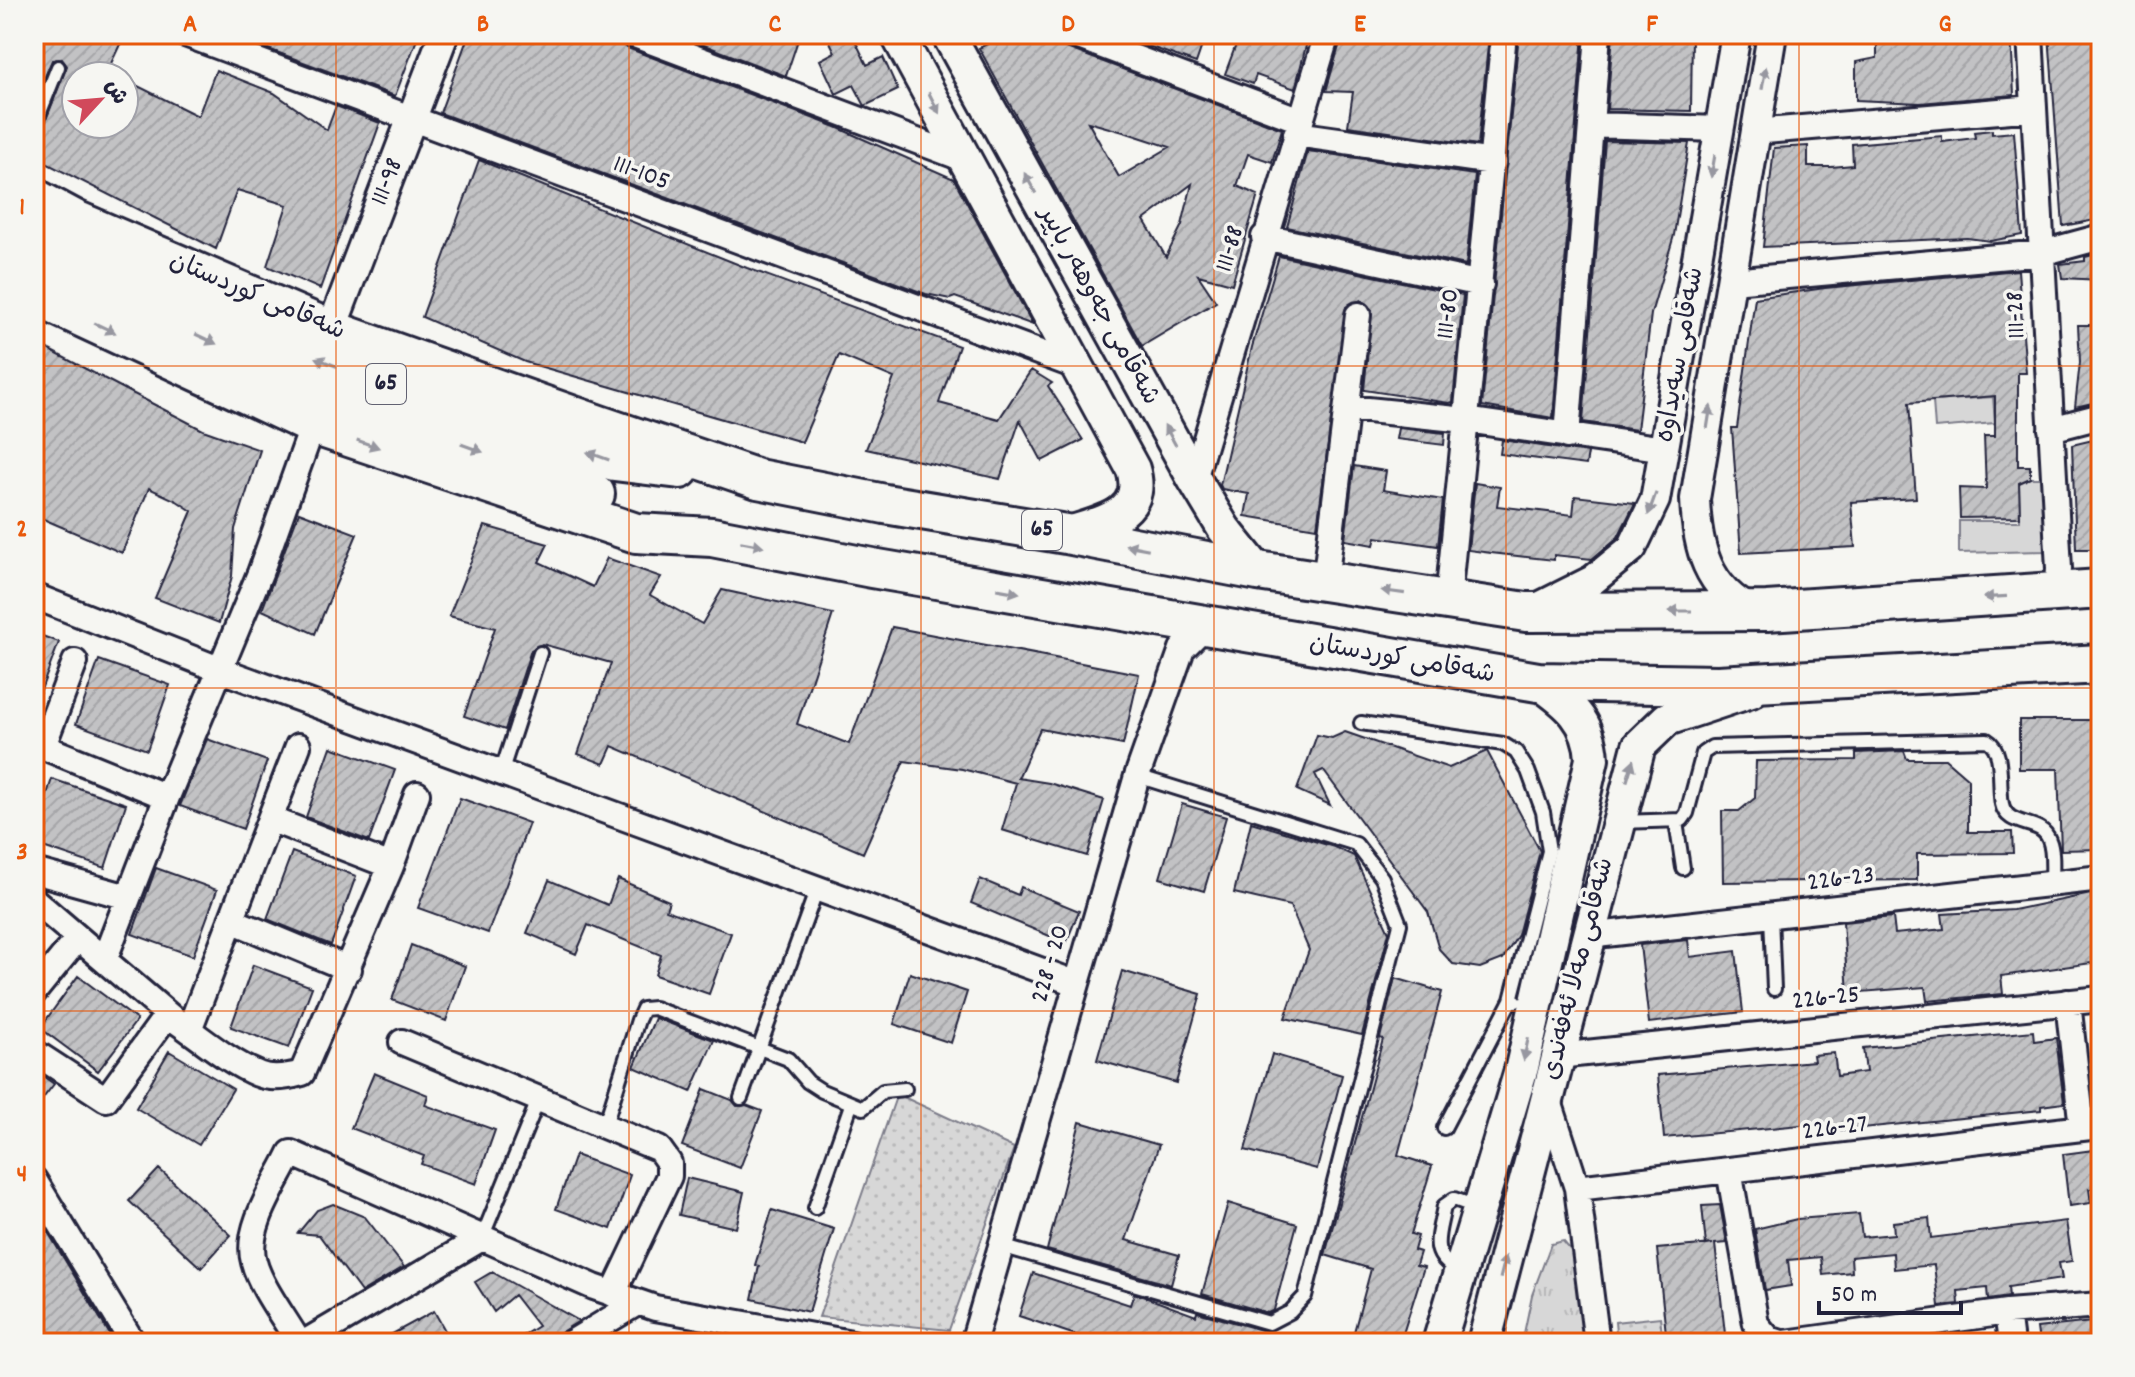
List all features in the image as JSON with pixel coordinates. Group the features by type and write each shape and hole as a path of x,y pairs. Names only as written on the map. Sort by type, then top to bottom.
{"highway":[{"name":"شەقامی کوردستان","path":"34,198 75,220 331,330 758,479"},
{"name":"شەقامی کوردستان","path":"34,229 344,369 614,461 758,479 1258,571 1526,612 1753,611 2101,589"},
{"name":"شەقامی کوردستان","path":"34,258 324,393 712,537"},
{"name":"شەقامی کوردستان","path":"34,295 313,425 636,533 712,537 1538,682 1718,685 2101,664"}],"main road":[{"name":"شەقامی جەوهەر باپیر","path":"897,34 1133,469 1137,484 1133,500 1117,517 1066,534"},
{"name":"شەقامی جەوهەر باپیر","path":"951,40 1194,479 1224,529 1258,571"},
{"path":"914,64 951,40"},
{"name":"شەقامی مەلا ئەفەندی","path":"1439,1343 1522,1067 1528,999 1592,759 1589,735 1577,713 1538,682"},
{"name":"شەقامی مەلا ئەفەندی","path":"1484,1343 1616,822 1639,746 1648,733 1675,716 1777,682"},
{"path":"1528,999 1571,1001"}],"street":[{"name":"111-105","path":"185,34 1078,367"},
{"name":"111-98","path":"331,330 444,34"},
{"path":"632,34 962,158"},
{"path":"1071,34 1298,127 1493,162"},
{"name":"111-80","path":"1448,600 1504,34"},
{"path":"1567,436 1598,34"},
{"name":"شەقامی سەیداوە","path":"1526,612 1558,600 1593,580 1632,548 1655,500 1736,34"},
{"name":"شەقامی سەیداوە","path":"1753,611 1720,588 1703,557 1696,536 1695,499 1772,34"},
{"name":"111-28","path":"2030,34 2059,569 2057,593"},
{"name":"111-88","path":"1194,479 1298,127 1333,35"},
{"path":"1754,132 2034,108"},
{"path":"1591,125 1720,129"},
{"path":"1264,237 1481,284"},
{"path":"1732,281 2042,253 2101,237"},
{"path":"1325,582 1358,315"},
{"path":"1348,408 1466,420 1567,436 1663,458 1700,473"},
{"path":"2051,429 2101,416"},
{"path":"105,958 167,797 260,573 313,425"},
{"path":"34,596 221,670 502,770 1075,983"},
{"name":"228 - 20","path":"973,1343 1137,776 1178,660 1192,637 1205,630 1221,628"},
{"path":"75,662 38,744 167,797"},
{"path":"189,1030 298,746"},
{"path":"34,900 105,958 167,1015 189,1030 259,1075 282,1078 302,1073 349,969 417,794"},
{"path":"270,819 391,866"},
{"path":"34,871 128,897"},
{"name":"226-23","path":"1588,936 2101,878"},
{"path":"231,920 349,969"},
{"path":"34,992 78,938"},
{"name":"226-25","path":"1557,1056 2101,999"},
{"path":"2068,1002 2091,1127"},
{"path":"34,1052 106,1099 167,1015"},
{"path":"402,1042 659,1149 669,1163 669,1176 613,1294"},
{"path":"1547,1095 1577,1188 1597,1343"},
{"name":"226-27","path":"1577,1188 2091,1127"},
{"path":"482,1238 302,1343 254,1263 252,1245 255,1229 291,1153 637,1303 852,1343"},
{"path":"1729,1170 1756,1324 1769,1339 1783,1343 2007,1312 2101,1305"},
{"path":"34,1180 133,1343"},
{"path":"571,1343 637,1303"},
{"path":"2007,1312 2011,1343"}],"lane":[{"path":"34,127 58,67"},
{"path":"502,770 540,653"},
{"path":"1361,723 1503,744 1516,752 1528,771 1543,812 1549,851 1528,999 1444,1128"},
{"path":"1616,822 1676,822 1687,813 1703,753 1709,748 1987,740 1997,750 2002,808 2008,817 2040,828 2050,841 2052,884"},
{"path":"1001,1246 1269,1323 1290,1312 1305,1296 1400,924 1382,878 1356,844 1137,776"},
{"path":"1676,822 1683,868"},
{"path":"741,1098 818,886"},
{"path":"1771,916 1774,989"},
{"path":"605,1125 643,1009 654,1008 788,1059 808,1082 851,1105 863,1108 883,1091 905,1089"},
{"path":"482,1238 539,1098"},
{"path":"815,1208 851,1105"}],"green space":[{"path":"1993,397 1995,423 1935,428 1933,401"},
{"path":"2030,478 2045,478 2047,551 1959,553 1959,521 2020,521 2019,483"},
{"path":"897,1094 1014,1148 949,1330 819,1317"},
{"path":"1563,1241 1574,1254 1586,1343 1522,1343 1532,1295 1551,1244"},
{"path":"1660,1317 1663,1343 1617,1343 1615,1322"}],"building":[{"path":"34,34 125,34 113,60 52,60 34,103"},
{"path":"228,34 419,34 395,96"},
{"path":"469,34 592,34 608,40 609,34 617,34 627,48 836,127 954,179 1033,325 955,297 950,299 926,294 440,113"},
{"path":"675,34 800,34 786,76"},
{"path":"826,34 852,34 867,65 883,57 898,90 865,106 854,85 836,94 820,60 835,52"},
{"path":"1006,34 1056,34 1066,48 1282,129 1272,162 1248,154 1237,186 1258,195 1232,284 1198,275 1216,302 1142,346 979,48","holes":["1088,122 1127,133 1170,147 1119,177","1192,184 1182,225 1166,257 1144,220"]},
{"path":"1114,34 1206,34 1196,63"},
{"path":"1240,34 1309,34 1295,89 1256,75 1253,84 1225,74"},
{"path":"1519,34 1583,34 1553,418 1482,406"},
{"path":"1613,34 1692,34 1691,111 1607,109"},
{"path":"1877,34 2011,34 2014,95 1920,103 1856,100 1856,62 1877,58"},
{"path":"2049,34 2101,34 2101,219 2063,226"},
{"path":"1489,35 1478,145 1348,126 1353,92 1326,91 1340,43"},
{"path":"216,70 274,93 327,130 336,106 380,123 320,289 267,266 287,205 237,190 216,249 34,157 34,136 42,130 60,84 60,140 140,140 140,87 198,116"},
{"path":"1992,130 1992,134 2014,132 2022,235 1991,241 1967,238 1763,247 1774,148 1808,146 1808,167 1831,167 1853,165 1852,144 1942,136 1942,142 1975,138 1974,132"},
{"path":"1605,141 1689,143 1674,235 1651,314 1637,430 1583,422"},
{"path":"1308,151 1475,175 1466,265 1287,227"},
{"path":"479,160 747,268 959,346 939,403 999,419 1031,370 1052,383 1048,386 1083,440 1042,461 1020,420 1000,479 866,449 894,378 839,355 802,442 525,362 422,317"},
{"path":"2101,253 2101,280 2062,278 2060,264 2085,261 2085,257"},
{"path":"1279,256 1463,295 1453,402 1449,403 1364,390 1372,310 1361,300 1346,307 1317,528 1245,516 1249,494 1222,489 1220,485 1252,347"},
{"path":"2018,270 2026,373 2018,373 2018,466 2030,466 2030,478 2019,483 2020,517 1960,518 1959,488 1986,489 1984,436 1995,436 1995,396 1909,403 1916,498 1851,502 1855,547 1741,553 1732,428 1737,428 1755,298 1825,288"},
{"path":"2078,325 2101,325 2101,401 2075,407 2080,362"},
{"path":"34,342 203,430 260,450 235,529 232,576 219,623 155,598 192,511 177,501 149,488 122,553 34,515"},
{"path":"1398,428 1445,433 1444,445 1396,439"},
{"path":"2101,438 2101,549 2076,549 2072,445"},
{"path":"1502,440 1588,453 1586,465 1500,454"},
{"path":"1354,466 1386,471 1383,490 1443,500 1438,546 1376,537 1374,545 1345,540"},
{"path":"1475,483 1500,487 1497,506 1573,515 1575,496 1635,503 1618,537 1592,559 1554,555 1554,560 1491,553 1468,550"},
{"path":"299,512 357,534 315,634 262,610"},
{"path":"485,526 548,544 539,562 593,587 607,558 661,577 650,595 702,624 722,590 833,614 797,724 849,744 892,627 1139,674 1123,745 1040,729 1018,778 1049,783 1104,800 1087,856 1002,830 1016,783 962,769 904,761 863,853 612,746 604,764 578,754 611,663 542,644 531,650 505,730 464,716 495,628 449,616"},
{"path":"34,633 59,642 36,703 34,703"},
{"path":"99,660 170,685 147,750 76,724"},
{"path":"2019,720 2101,720 2101,849 2061,850 2058,769 2019,769"},
{"path":"1345,732 1449,768 1487,751 1540,851 1518,935 1503,959 1480,968 1453,964 1439,949 1428,912 1323,770 1315,774 1330,805 1297,790 1317,735 1332,738"},
{"path":"207,739 267,761 243,829 180,806"},
{"path":"331,747 395,770 369,841 306,817"},
{"path":"1904,751 1907,759 1945,759 1968,779 1968,832 2012,832 2013,853 1917,854 1917,880 1723,882 1722,811 1739,811 1755,798 1756,761 1856,760 1856,753"},
{"path":"52,779 126,804 105,868 34,844 34,834"},
{"path":"460,798 529,823 488,933 418,908"},
{"path":"1182,804 1226,817 1204,891 1160,878"},
{"path":"1251,822 1354,856 1389,932 1362,1035 1285,1018 1309,950 1290,906 1234,893"},
{"path":"292,852 356,876 331,945 267,919"},
{"path":"156,868 217,890 193,956 132,934"},
{"path":"618,879 669,901 666,910 731,933 709,994 655,975 661,955 588,925 576,954 527,933 549,880 608,905"},
{"path":"980,879 1018,895 1021,887 1079,911 1066,943 971,903"},
{"path":"2091,894 2099,962 2001,976 2003,994 1927,1001 1925,987 1848,993 1843,922 1893,917 1895,934 1944,929 1942,914 2013,910"},
{"path":"1688,940 1690,957 1736,951 1743,1012 1649,1023 1640,945"},
{"path":"411,945 465,966 446,1021 392,1000"},
{"path":"253,965 312,987 289,1048 231,1027"},
{"path":"1122,971 1201,994 1176,1083 1097,1060"},
{"path":"910,973 967,992 951,1043 894,1024"},
{"path":"78,976 137,1020 98,1071 40,1028"},
{"path":"1395,978 1442,992 1398,1155 1432,1166 1411,1234 1418,1236 1414,1250 1420,1252 1416,1265 1424,1267 1400,1343 1354,1332 1371,1269 1325,1255 1383,1039 1380,1038"},
{"path":"655,1018 714,1040 691,1092 634,1067"},
{"path":"2033,1031 2034,1041 2056,1038 2064,1103 2041,1106 2041,1110 1823,1132 1822,1123 1664,1138 1658,1075 1814,1061 1813,1055 1834,1053 1837,1076 1866,1072 1863,1048"},
{"path":"169,1051 233,1089 199,1145 136,1108"},
{"path":"1272,1054 1342,1075 1317,1169 1245,1150"},
{"path":"34,1070 54,1084 34,1110"},
{"path":"374,1073 428,1095 425,1105 495,1130 476,1184 421,1164 424,1156 351,1128"},
{"path":"704,1089 732,1100 737,1106 746,1105 762,1111 740,1168 682,1146"},
{"path":"1080,1122 1159,1145 1126,1240 1179,1255 1171,1285 1047,1250"},
{"path":"2101,1149 2101,1187 2089,1189 2091,1203 2069,1206 2063,1154"},
{"path":"575,1155 630,1175 611,1229 556,1209"},
{"path":"159,1169 231,1235 201,1268 129,1201"},
{"path":"687,1178 744,1192 736,1228 679,1215"},
{"path":"1228,1203 1297,1224 1274,1310 1268,1313 1202,1294"},
{"path":"333,1204 365,1217 404,1267 361,1292 319,1235 298,1233 317,1210"},
{"path":"1720,1205 1727,1243 1715,1244 1726,1343 1667,1343 1657,1249 1706,1245 1702,1206"},
{"path":"34,1209 115,1343 34,1343"},
{"path":"772,1210 834,1229 809,1312 752,1299 759,1266 755,1265"},
{"path":"1859,1214 1862,1237 1894,1234 1893,1222 1929,1218 1931,1238 2066,1221 2072,1261 2059,1263 2062,1279 2008,1287 2009,1297 1988,1300 1987,1288 1958,1291 1959,1304 1939,1306 1934,1265 1894,1269 1893,1253 1851,1257 1852,1272 1823,1275 1821,1257 1788,1260 1791,1286 1765,1290 1755,1229 1797,1219"},
{"path":"492,1272 579,1321 563,1331 556,1343 511,1343 538,1326 514,1295 494,1312 475,1282"},
{"path":"1033,1273 1130,1305 1134,1293 1196,1316 1197,1312 1269,1332 1266,1343 1099,1343 1019,1316"},
{"path":"434,1311 452,1343 376,1343"},
{"path":"2101,1321 2101,1343 2039,1343 2037,1328"}]}
